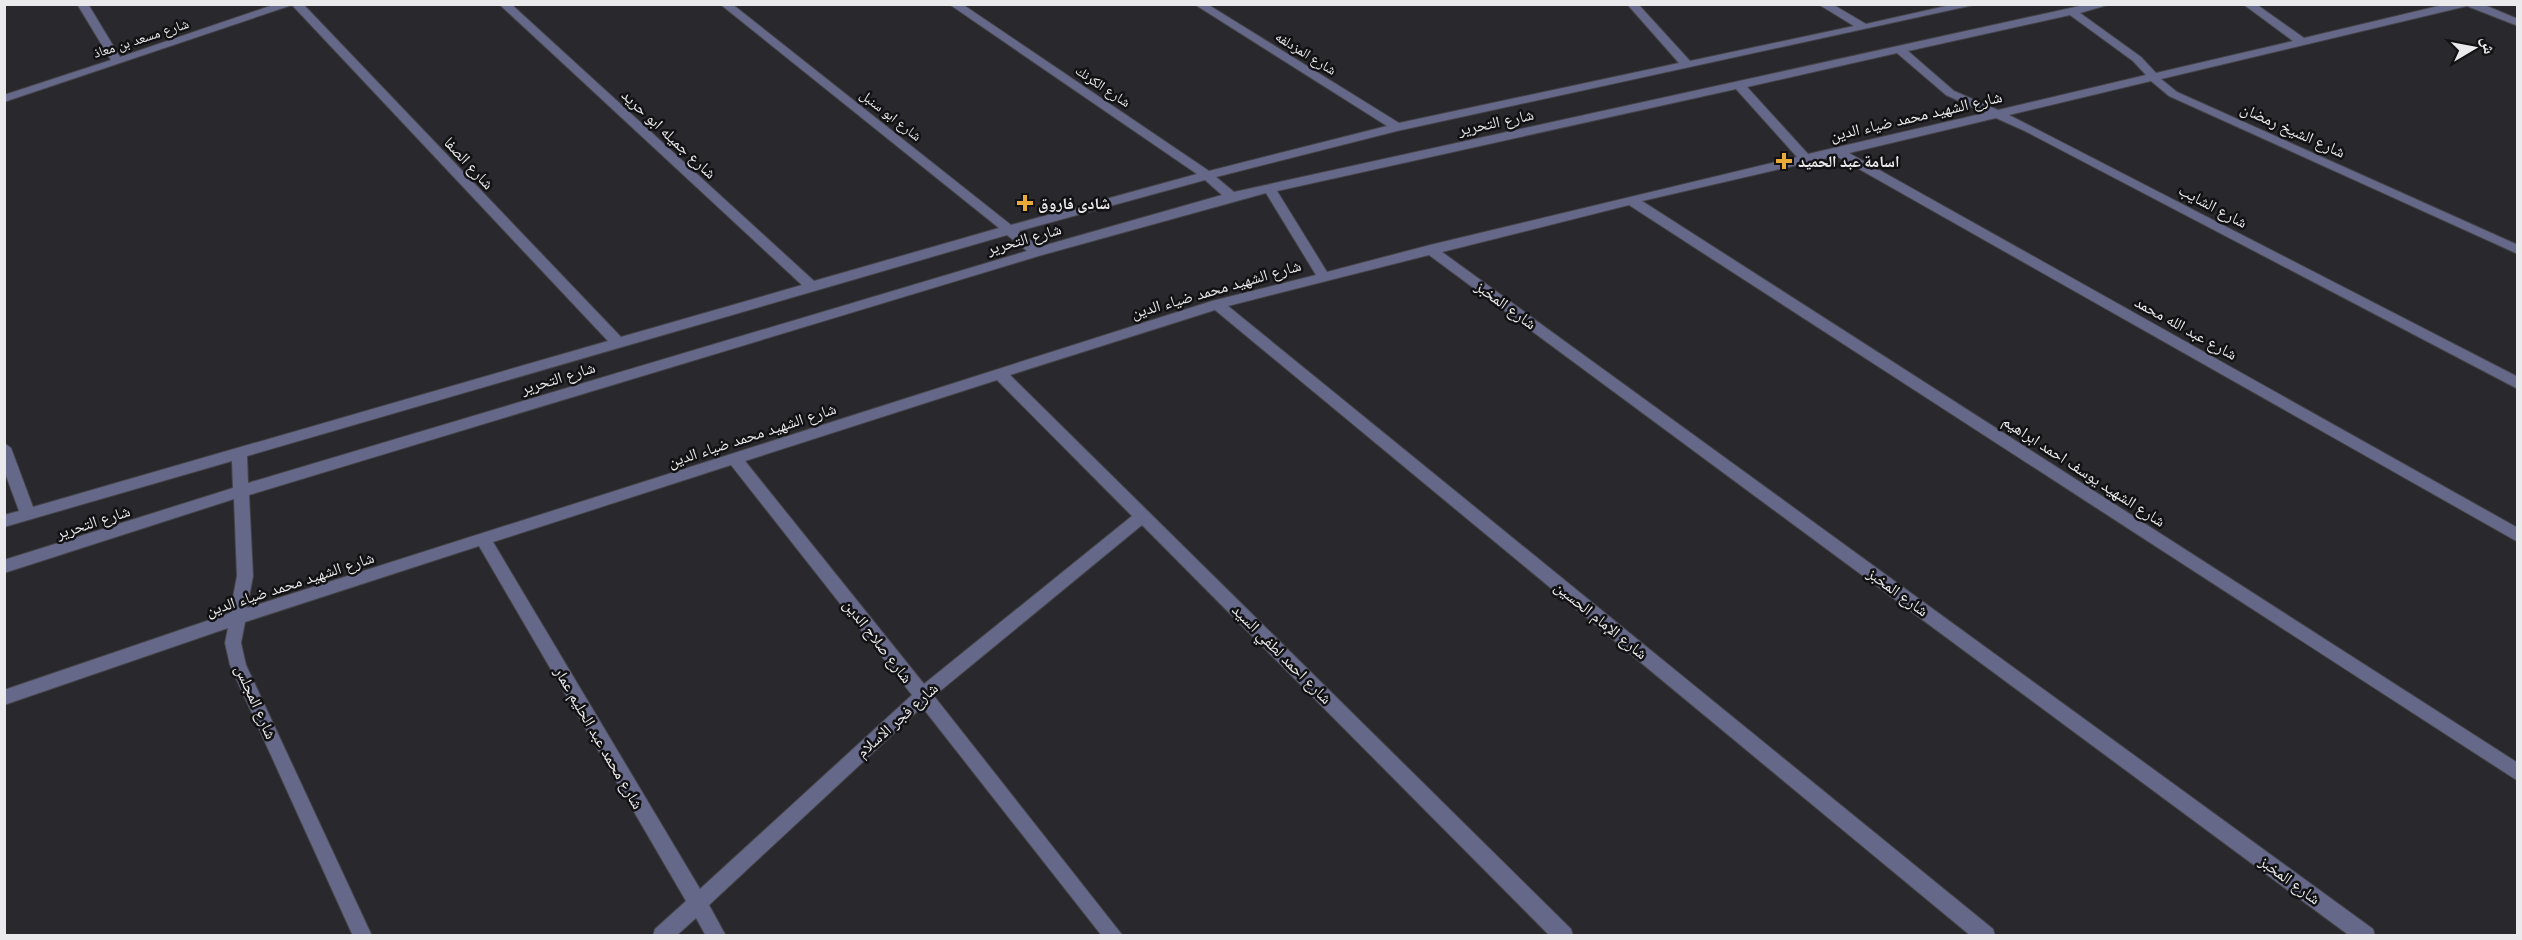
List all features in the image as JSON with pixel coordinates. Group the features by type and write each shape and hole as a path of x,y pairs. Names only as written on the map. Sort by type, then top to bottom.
{"street":[{"path":"82,4 117,62"},
{"name":"شارع مسعد بن معاذ","path":"4,99 288,4"},
{"name":"شارع الصفا","path":"297,4 618,343"},
{"name":"شارع جميله ابو حريد","path":"504,4 813,288"},
{"name":"شارع ابو سنبل","path":"725,4 1011,229 1037,252"},
{"name":"شارع الكرنك","path":"954,4 1207,175 1231,197"},
{"name":"شارع المزدلفه","path":"1199,4 1397,127"},
{"path":"1632,4 1687,65"},
{"path":"1823,4 1862,26"},
{"name":"شارع التحرير","path":"4,521 239,451 813,288 1011,229 1207,175 1397,127 1973,4"},
{"name":"شارع التحرير","path":"4,567 241,491 1037,252 1231,197 2106,4"},
{"path":"2248,4 2302,42"},
{"name":"شارع الشهيد محمد ضياء الدين","path":"4,698 236,618 1217,304 1631,200 2302,42 2445,6 2463,4"},
{"path":"2471,4 2517,23"},
{"name":"شارع الشيخ رمضان","path":"2073,12 2138,59 2167,90 2517,250"},
{"name":"شارع الشايب","path":"1900,50 1950,93 2029,128 2517,384"},
{"path":"1739,85 1805,159"},
{"name":"شارع عبد الله محمد","path":"1837,151 2517,536"},
{"path":"1270,189 1323,276"},
{"name":"شارع الشهيد يوسف احمد ابراهيم","path":"1631,200 2517,773"},
{"name":"شارع المخبز","path":"1430,249 2366,936"},
{"name":"شارع الإمام الحسين","path":"1217,304 1986,936"},
{"name":"شارع احمد لطفي السيد","path":"999,373 1564,936"},
{"path":"4,448 28,514"},
{"name":"شارع المجلس","path":"239,451 245,576 233,643 238,665 363,936"},
{"name":"شارع صلاح الدين","path":"734,458 1113,936"},
{"name":"شارع فجر الاسلام","path":"662,936 696,902 922,696 1143,516"},
{"name":"شارع محمد عبد الحليم عمار","path":"483,539 717,936"}],"place":[{"name":"اسامة عبد الحميد","path":"1784,161"},
{"name":"شادى فاروق","path":"1025,203"}]}
